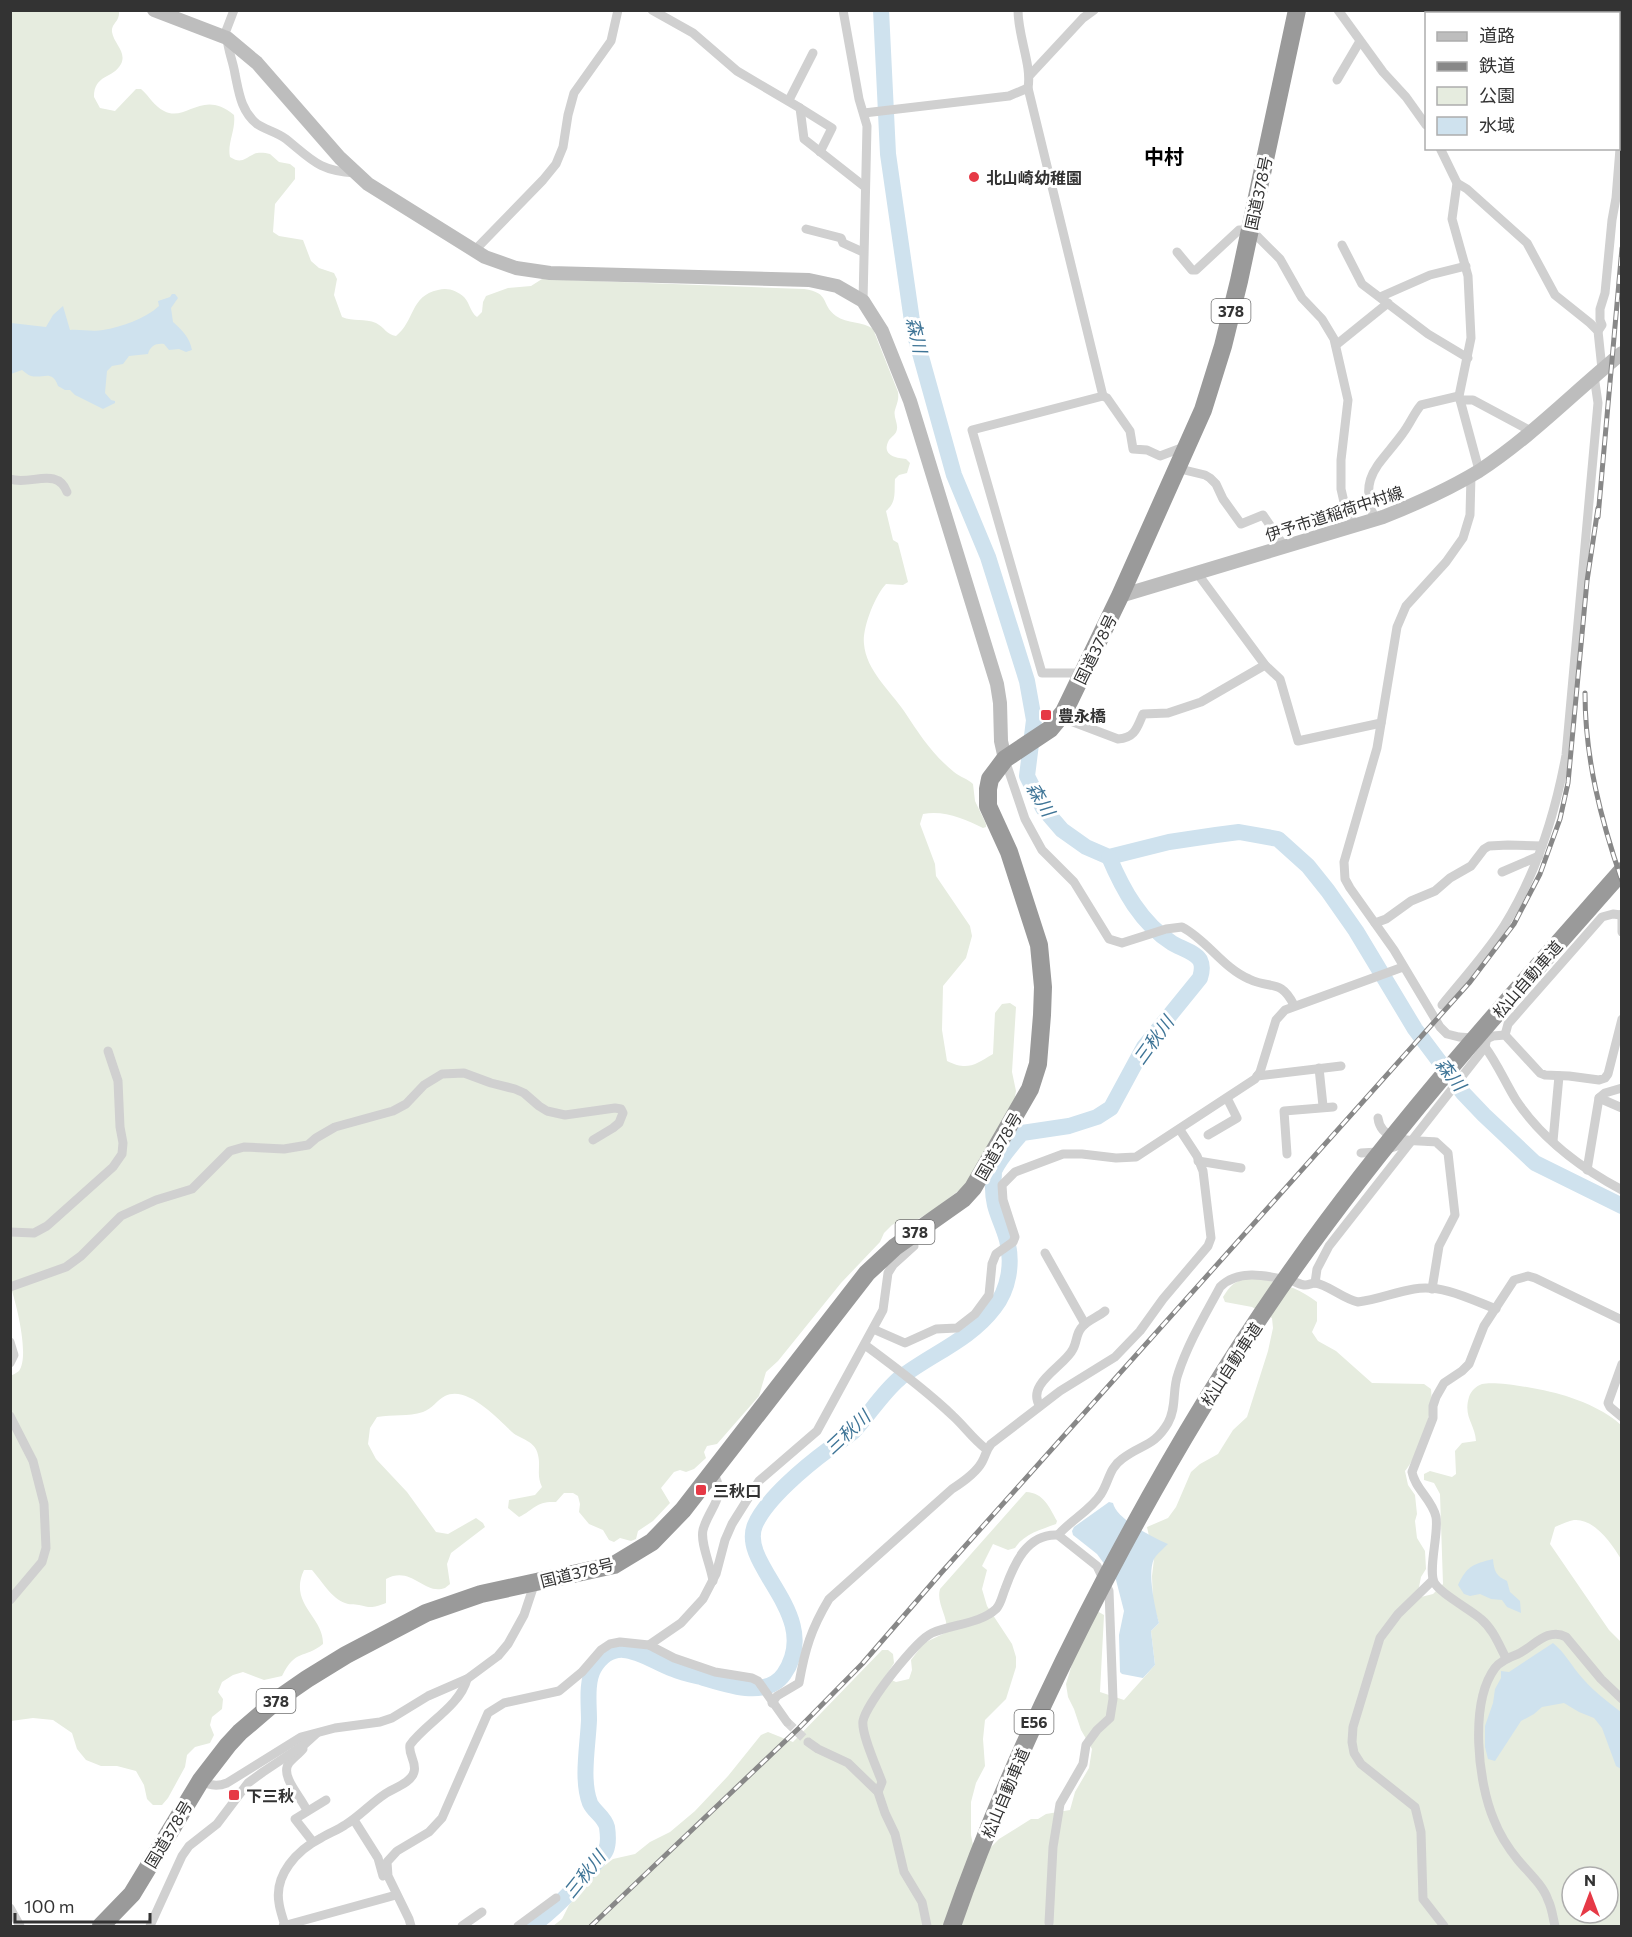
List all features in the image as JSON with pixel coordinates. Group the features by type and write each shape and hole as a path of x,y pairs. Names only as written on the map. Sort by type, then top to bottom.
{"highway":[{"name":"国道378号","path":"101,1926 132,1894 201,1780 240,1732 307,1678 426,1613 481,1594 604,1568 634,1554 667,1528 867,1273 911,1234 963,1199 973,1188 1023,1103 1038,1064 1042,1015 1042,960 1032,920 1006,843 988,806 990,779 1011,755 1055,723 1084,673 1203,410 1223,346 1251,230 1297,10"},
{"name":"松山自動車道","path":"952,1926 986,1838 1042,1706 1089,1610 1145,1504 1185,1435 1301,1257 1406,1122 1491,1020 1622,871"}],"street":[{"path":"234,10 226,37 239,96 248,114 256,123 285,138 316,164 335,172 355,173"},
{"path":"474,251 556,164 563,147 574,93 610,41 618,10"},
{"path":"652,10 693,33 737,71 789,100 832,128 820,152"},
{"path":"843,10 859,99 867,126 863,301"},
{"path":"1018,10 1019,30 1030,75 1028,88 1103,396 1107,398 1130,431 1133,449 1147,450 1160,456 1186,446"},
{"path":"1030,75 1083,18 1094,10"},
{"path":"1338,10 1425,124"},
{"path":"156,11 226,37 257,63 355,173 403,207 474,251 501,264 550,273 809,280 837,286 863,301 882,331 910,401 997,684 1001,741 1011,755 1025,819 1042,850 1074,882 1109,939 1122,943 1166,929 1182,927 1248,979 1281,987 1287,991 1294,1005"},
{"path":"1337,80 1360,41"},
{"path":"789,100 813,52"},
{"path":"864,113 1010,96 1028,88"},
{"path":"800,108 804,139 865,187"},
{"path":"1442,1005 1505,925 1539,856 1556,806 1566,755 1598,403 1598,331 1602,325 1600,309 1605,292 1619,181 1622,124"},
{"path":"1442,152 1457,183 1467,189 1527,243 1555,295 1598,331"},
{"path":"1457,183 1452,219 1466,266 1472,338 1460,398 1475,473 1470,515 1463,538 1446,562 1406,606 1401,616 1393,644 1373,764 1346,852 1344,871 1350,888 1375,923 1399,968 1442,1031 1447,1035 1486,1043 1524,1112 1570,1159 1622,1190"},
{"path":"806,229 841,238 843,243 863,252"},
{"path":"1177,252 1192,270 1196,270 1239,230 1251,230 1280,259 1302,298 1331,331 1348,400 1341,460 1341,489 1354,525"},
{"path":"1342,245 1362,284 1428,334 1468,358"},
{"path":"1336,345 1384,300 1430,275 1466,266"},
{"name":"伊予市道稲荷中村線","path":"1120,597 1375,519 1424,500 1475,473 1531,431 1622,353"},
{"path":"1084,673 1042,673 972,430 1103,396"},
{"path":"1375,519 1370,506 1368,488 1373,470 1403,433 1421,405 1460,398 1473,400 1531,431"},
{"path":"1176,468 1210,478 1241,524 1263,515 1284,546"},
{"path":"10,479 16,481 51,477 57,479 67,492"},
{"path":"1197,573 1265,665 1283,683 1295,737 1298,741 1381,723"},
{"path":"1055,723 1118,739 1126,738 1136,733 1143,714 1168,713 1201,702 1265,665"},
{"path":"1375,923 1386,919 1410,901 1435,891 1450,878 1471,866 1489,846 1542,846"},
{"path":"1502,873 1539,856"},
{"path":"1505,1035 1508,1024 1602,917 1621,914 1622,932"},
{"path":"873,1329 905,1343 936,1329 957,1328 975,1314 989,1294 992,1264 996,1254 1013,1242 1015,1237 1003,1200 1002,1185 1015,1172 1063,1154 1116,1158 1136,1157 1180,1130 1201,1113 1227,1098 1257,1076 1276,1020 1285,1010 1399,968"},
{"path":"1505,1035 1540,1073 1599,1080 1608,1074 1622,1019"},
{"path":"1315,1283 1317,1269 1329,1246 1486,1043 1493,1036 1505,1035"},
{"path":"10,1232 34,1233 47,1226 113,1167 122,1154 118,1080 108,1051"},
{"path":"1257,1076 1341,1066"},
{"path":"1287,1154 1284,1111 1328,1106 1319,1068"},
{"path":"10,1287 66,1267 81,1256 121,1216 156,1200 192,1189 230,1151 244,1147 284,1149 308,1145 335,1126 393,1111 406,1104 424,1085 442,1074 464,1073 514,1089 524,1093 548,1111 565,1115 615,1108 621,1110 623,1113 619,1123 593,1140"},
{"path":"1553,1141 1559,1076"},
{"path":"1587,1170 1599,1098 1605,1093 1622,1088"},
{"path":"1208,1135 1237,1118 1227,1098"},
{"path":"1599,1098 1622,1108"},
{"path":"1378,1118 1386,1133 1410,1142"},
{"path":"772,1703 777,1696 799,1683 806,1646 818,1616 829,1599 952,1489 964,1482 983,1461 986,1449 1040,1406 1115,1357 1140,1330 1208,1246 1211,1238 1203,1171 1180,1130"},
{"path":"1361,1153 1378,1152 1410,1142 1436,1142 1444,1148 1449,1159 1455,1215 1439,1246 1432,1288"},
{"path":"1198,1161 1241,1168"},
{"path":"649,1645 686,1617 703,1599 713,1581 725,1540 759,1481 817,1431 873,1329 886,1300 888,1273 893,1265 914,1246 911,1234"},
{"path":"1045,1253 1085,1324"},
{"path":"1058,1534 1095,1502 1103,1492 1112,1469 1121,1459 1149,1445 1160,1436 1173,1409 1175,1383 1183,1361 1220,1287 1227,1280 1236,1276 1248,1275 1304,1285 1315,1283 1351,1301 1358,1302 1416,1288 1432,1288 1461,1295 1496,1309"},
{"path":"1506,1658 1491,1630 1482,1620 1440,1590 1433,1580 1436,1517 1430,1502 1414,1481 1412,1472 1433,1418 1436,1397 1444,1383 1469,1364 1484,1326 1514,1280 1528,1276 1622,1320"},
{"path":"1040,1406 1035,1397 1037,1390 1055,1367 1073,1350 1079,1330 1105,1311"},
{"path":"10,1342 14,1355 10,1363"},
{"path":"865,1345 911,1379 955,1417 971,1438 986,1449"},
{"path":"1622,1364 1608,1403 1622,1417"},
{"path":"10,1416 33,1461 44,1504 46,1548 42,1562 10,1600"},
{"path":"712,1473 718,1482 718,1494 706,1521 703,1539 713,1581"},
{"path":"878,1792 882,1782 866,1740 863,1722 866,1713 894,1672 922,1638 939,1630 988,1616 999,1606 1011,1570 1018,1557 1039,1537 1058,1534 1097,1566 1109,1591 1113,1699 1110,1718 1086,1745 1083,1764 1060,1804 1053,1847 1049,1923"},
{"path":"1433,1580 1398,1614 1380,1638 1353,1727 1352,1742 1354,1753 1361,1764 1414,1807 1421,1832 1424,1899 1444,1926"},
{"path":"201,1780 207,1785 218,1786 227,1783 291,1742 317,1732 392,1718 428,1696 467,1679 498,1656 508,1644 524,1615 535,1582"},
{"path":"1555,1926 1548,1898 1515,1857 1494,1822 1487,1801 1478,1748 1480,1713 1486,1687 1495,1668 1506,1658 1551,1634 1559,1633 1566,1637 1593,1671 1622,1699"},
{"path":"411,1926 390,1881 386,1868 387,1862 397,1851 429,1832 442,1818 488,1713 504,1703 559,1691 610,1644 620,1642 649,1645 674,1658 715,1672 752,1678 758,1681 787,1722"},
{"path":"396,1895 284,1926 279,1904 279,1883 287,1867 313,1842 354,1820 378,1799 412,1776 415,1765 409,1750 410,1745 440,1716 465,1686 467,1679"},
{"path":"150,1926 182,1856 189,1846 217,1824 248,1783 305,1744 317,1732"},
{"path":"808,1742 848,1763 878,1792 895,1834 904,1872 922,1902 927,1926"},
{"path":"305,1744 303,1750 288,1763 287,1768 294,1792 306,1811"},
{"path":"313,1842 295,1819 327,1800"},
{"path":"354,1820 378,1858 384,1878 390,1881"},
{"path":"518,1926 556,1898"},
{"path":"10,1908 20,1926"},
{"path":"462,1926 482,1912"}],"green space":[{"path":"11,11 119,11 112,32 122,60 118,69 97,84 94,97 100,108 115,111 136,89 141,89 157,107 172,114 204,105 223,108 234,115 230,157 240,160 256,153 270,154 279,162 290,164 295,168 295,179 275,204 273,232 279,236 303,240 311,261 319,268 334,273 337,279 334,295 342,317 372,322 396,336 407,323 417,303 429,293 442,289 455,291 464,297 477,317 482,312 486,296 508,288 531,286 542,279 804,289 822,296 831,312 840,319 873,329 898,392 895,412 897,429 889,440 887,449 890,455 906,459 910,463 907,473 895,479 893,500 886,511 893,540 898,543 908,582 903,585 886,584 882,589 870,612 865,630 866,654 880,680 932,751 954,772 973,784 975,801 986,824 983,828 954,816 931,813 923,814 920,824 935,864 936,876 970,926 972,936 966,958 943,986 942,1030 947,1061 966,1066 993,1054 995,1013 1002,1004 1010,1003 1016,1007 1012,1072 1016,1091 1014,1102 966,1185 932,1211 918,1219 900,1221 884,1233 880,1242 841,1283 778,1361 766,1372 759,1396 717,1444 707,1446 704,1452 706,1458 694,1469 674,1472 661,1488 670,1503 653,1521 638,1531 636,1539 631,1541 620,1538 614,1542 609,1540 603,1530 589,1524 579,1512 578,1496 573,1493 564,1493 556,1502 540,1504 519,1517 508,1508 509,1500 535,1495 542,1487 539,1478 539,1459 531,1443 516,1435 472,1399 454,1394 445,1396 423,1412 377,1417 370,1428 368,1444 376,1459 407,1492 436,1532 448,1534 476,1518 485,1527 451,1553 447,1564 450,1584 445,1588 431,1588 411,1578 395,1576 386,1579 386,1603 375,1607 340,1601 312,1570 304,1570 300,1592 322,1634 323,1644 292,1661 282,1676 264,1680 243,1672 222,1682 218,1692 223,1699 222,1709 212,1717 210,1725 214,1735 210,1743 195,1747 187,1755 185,1767 162,1805 153,1805 147,1799 144,1785 136,1771 117,1766 101,1766 86,1760 77,1749 72,1733 53,1720 33,1718 11,1721 10,1376 19,1371 22,1364 23,1342 10,1285"},
{"path":"1248,1278 1276,1282 1301,1292 1317,1302 1317,1321 1312,1332 1318,1341 1336,1351 1372,1383 1424,1384 1431,1389 1428,1420 1415,1455 1405,1471 1408,1485 1415,1495 1417,1538 1425,1551 1426,1569 1421,1577 1418,1592 1421,1597 1433,1594 1443,1584 1440,1494 1434,1483 1424,1480 1424,1474 1430,1471 1452,1477 1456,1474 1455,1451 1462,1443 1476,1441 1467,1410 1469,1397 1476,1387 1490,1383 1525,1387 1561,1395 1596,1408 1621,1425 1621,1559 1602,1533 1581,1520 1574,1520 1555,1527 1550,1544 1609,1630 1621,1642 1621,1926 553,1926 562,1919 569,1905 600,1869 613,1859 635,1854 650,1842 670,1832 695,1811 728,1776 761,1735 768,1732 793,1742 882,1650 888,1650 893,1654 894,1663 885,1677 896,1682 909,1679 912,1670 911,1660 924,1643 947,1632 940,1589 1026,1492 1042,1498 1057,1521 1056,1524 1028,1536 1015,1548 1008,1550 993,1544 982,1566 987,1570 982,1589 987,1606 1012,1644 1016,1667 1006,1699 985,1720 983,1739 985,1766 976,1783 971,1802 973,1845 987,1851 999,1839 1031,1819 1070,1810 1075,1792 1089,1768 1092,1749 1081,1730 1068,1697 1066,1684 1073,1661 1097,1611 1104,1615 1100,1692 1124,1700 1155,1665 1151,1631 1159,1623 1153,1604 1154,1559 1147,1527 1168,1518 1176,1507 1191,1472 1218,1454 1233,1430 1247,1417 1268,1351 1273,1328 1272,1318 1252,1307 1225,1302 1223,1297 1236,1282"}],"water":[{"path":"172,294 178,298 171,308 173,322 185,334 192,350 186,352 179,349 169,350 164,344 158,344 152,347 148,354 129,356 123,364 112,366 107,371 105,393 115,403 103,409 75,395 70,390 58,386 50,376 31,376 22,370 11,374 11,323 46,327 53,315 63,306 70,330 103,330 140,319 159,306 158,301"},
{"path":"1109,1502 1113,1503 1128,1521 1145,1533 1168,1544 1155,1557 1152,1565 1152,1591 1159,1623 1151,1631 1155,1665 1143,1678 1120,1672 1119,1635 1124,1611 1116,1580 1097,1554 1073,1535 1072,1531 1074,1527"},
{"path":"1493,1559 1496,1573 1507,1581 1510,1592 1520,1601 1521,1613 1507,1607 1502,1600 1491,1599 1480,1594 1470,1596 1464,1594 1458,1585 1471,1567"},
{"path":"1553,1643 1588,1684 1621,1712 1621,1769 1616,1766 1602,1728 1594,1718 1564,1703 1542,1707 1521,1721 1495,1761 1488,1759 1485,1747 1485,1726 1495,1689 1501,1678 1501,1671 1509,1672"}],"waterway":[{"name":"森川","path":"881,10 888,154 913,328 954,475 988,557 1027,681 1034,720 1027,776 1043,808 1062,830 1086,847 1109,857 1169,842 1239,832 1278,839 1308,866 1328,891 1356,931 1415,1029 1463,1093 1535,1163 1622,1206"},
{"name":"三秋川","path":"532,1926 573,1889 607,1847 607,1827 590,1803 586,1784 588,1700 591,1674 594,1668 603,1657 622,1650 632,1651 683,1673 745,1688 767,1686 776,1682 784,1674 794,1652 794,1632 788,1612 758,1557 753,1541 755,1525 760,1515 777,1494 798,1474 853,1432 887,1390 900,1378 962,1338 994,1308 1006,1284 1010,1258 1007,1240 995,1207 993,1192 994,1171 999,1162 1022,1133 1069,1126 1097,1117 1111,1108 1144,1047 1200,978 1202,969 1200,960 1161,935 1142,916 1120,882 1109,857"}],"tunnel":[{"path":"787,1722 808,1742"}],"railway":[{"path":"1598,517 1622,248"},
{"path":"591,1926 799,1728 862,1664 1470,982 1514,924 1540,874 1560,819 1568,783 1587,581 1598,508"},
{"path":"1585,693 1591,765 1607,835 1622,881"}],"place":[{"name":"北山崎幼稚園","path":"974,177"},
{"name":"豊永橋","path":"1046,715"},
{"name":"三秋口","path":"701,1490"},
{"name":"下三秋","path":"234,1795"}],"district":[{"name":"中村","path":"1164,156"}]}
